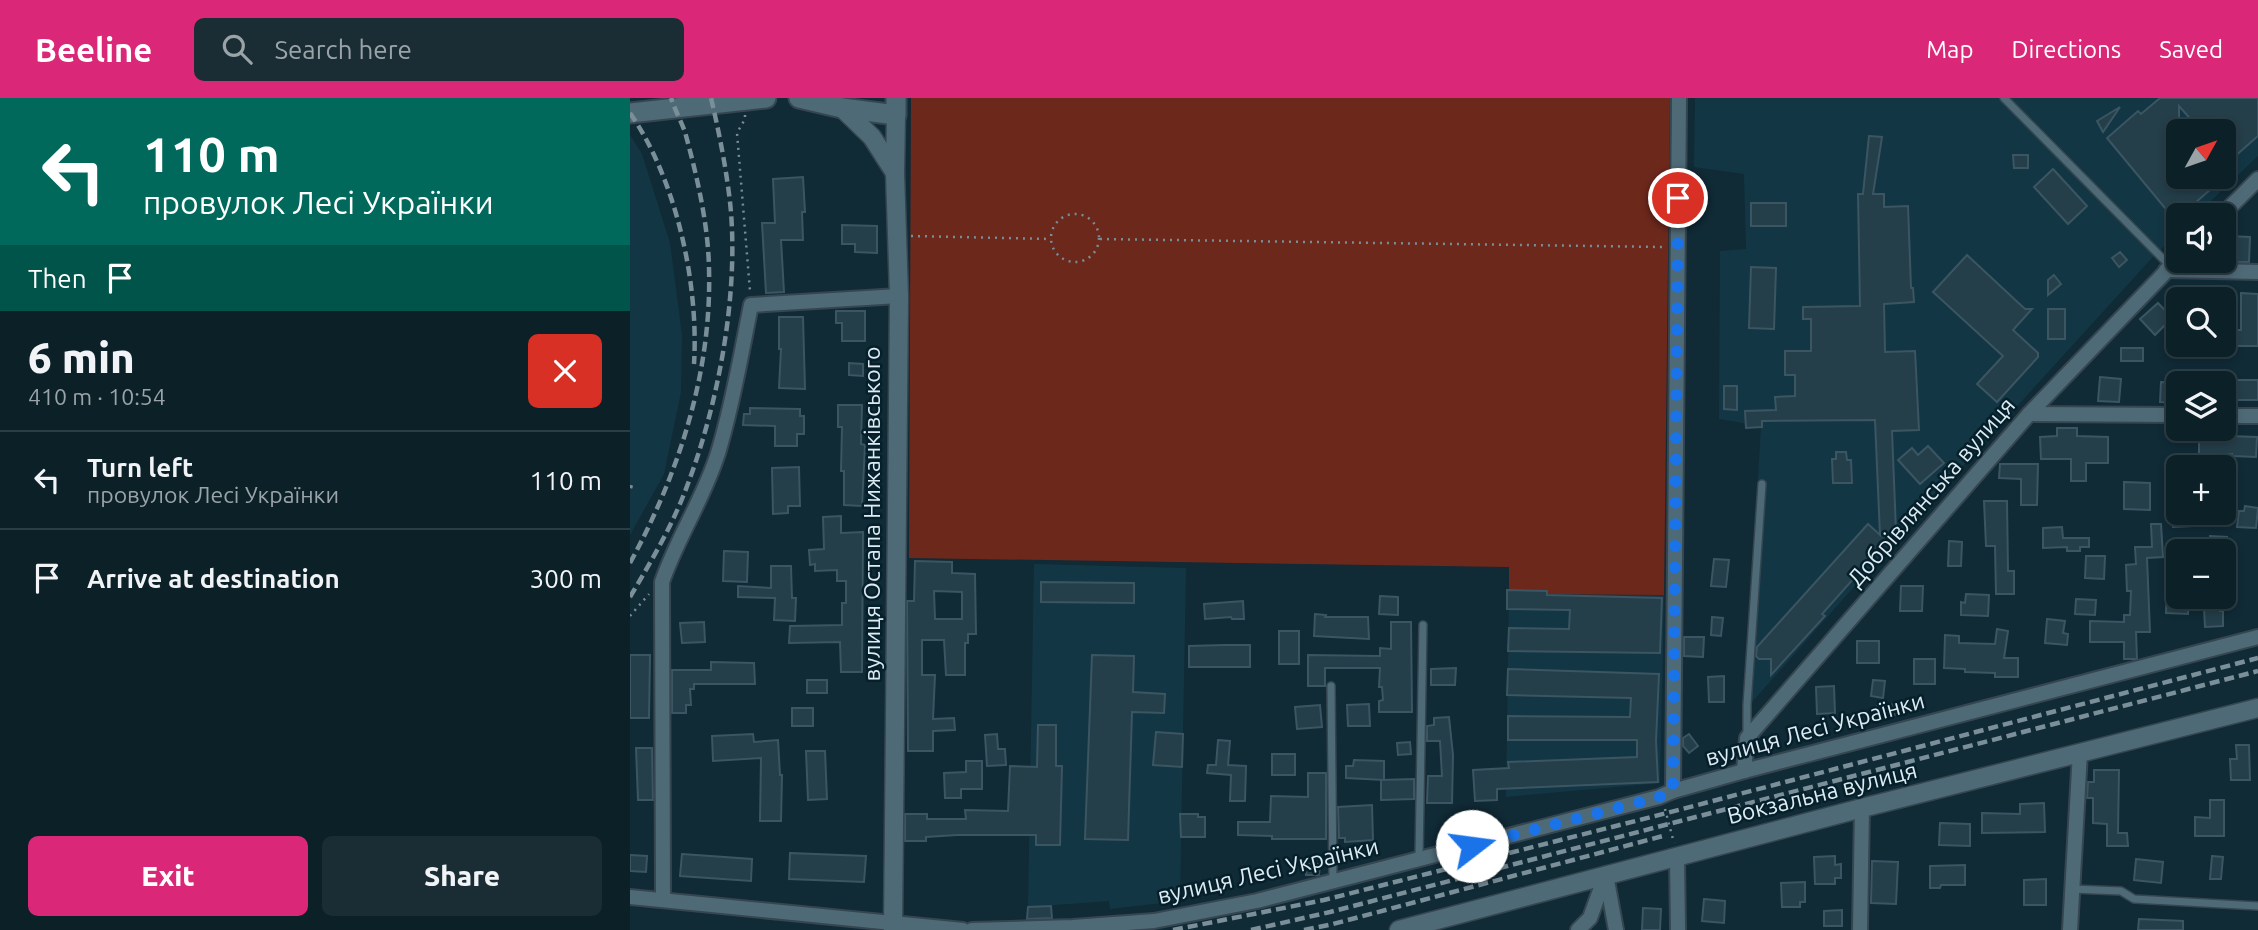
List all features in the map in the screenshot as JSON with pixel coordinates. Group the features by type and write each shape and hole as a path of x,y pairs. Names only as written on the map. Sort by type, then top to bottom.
{"main road":[{"path":"630,113 766,98"},
{"path":"799,98 842,108 896,106"},
{"path":"842,108 875,98"}],"street":[{"path":"1673,791 1679,98"},
{"name":"вулиця Остапа Нижанківського","path":"893,926 899,296 896,106"},
{"path":"842,108 872,137 895,173"},
{"path":"2234,203 2258,180"},
{"path":"2236,270 2258,272"},
{"name":"Добрівлянська вулиця","path":"1747,738 2029,414 2166,271"},
{"path":"663,900 662,582 670,558 718,454 751,305 899,296"},
{"path":"2029,414 2166,415"},
{"path":"2236,416 2258,416"},
{"name":"вулиця Лесі Українки","path":"972,930 1073,927 1154,920 1257,901 2258,637"},
{"name":"Вокзальна вулиця","path":"1399,930 1606,874 2258,708"},
{"path":"1744,771 1747,738"},
{"path":"2070,930 2080,752"},
{"path":"1860,930 1862,808"},
{"path":"1677,856 1678,930"},
{"path":"1578,930 1590,918 1606,874"},
{"path":"1606,874 1616,930"},
{"path":"630,897 893,926 963,930"}],"lane":[{"path":"2004,98 2166,259"},
{"path":"1747,738 1762,484"},
{"path":"1419,859 1423,625"},
{"path":"1331,686 1333,882"},
{"path":"2072,889 2121,891 2134,899 2258,906"}],"path":[{"path":"743,100 745,119 737,133 751,305"},
{"path":"1076,214 1088,218 1097,227 1100,239 1096,251 1087,260 1075,262 1063,259 1055,250 1051,239 1055,226 1063,217 1076,214"},
{"path":"910,236 1051,239"},
{"path":"1100,239 1677,248"},
{"path":"630,616 662,582"},
{"path":"1659,797 1667,813 1677,856"}],"shaded area":[{"path":"911,98 1670,98 1664,595 1509,594 1509,567 909,558"},
{"path":"1695,98 2258,98 2258,156 2236,177 2236,119 2166,119 2166,189 2223,189 2209,203 2166,203 2166,245 1899,536 1745,710 1761,426 1719,419 1720,251 1746,249 1744,174 1694,167"},
{"path":"630,135 642,154 670,243 682,335 681,392 664,474 630,535"},
{"path":"1034,564 1186,568 1180,901 1110,909 1109,901 1028,907"},
{"path":"1509,594 1664,595 1660,783 1506,797"}],"building":[{"path":"2160,98 2258,98 2258,136 2236,155 2236,119 2190,119 2179,106 2179,119 2166,119 2166,189 2211,189 2195,203 2166,203 2166,209 2107,138 2138,111 2141,114"},
{"path":"2120,107 2103,132 2097,121"},
{"path":"1869,136 1882,137 1873,194 1884,194 1884,207 1908,206 1911,288 1914,302 1884,304 1885,352 1915,351 1919,430 1892,431 1896,531 1822,614 1825,616 1771,675 1771,659 1759,659 1756,656 1757,647 1868,524 1880,535 1875,420 1762,421 1762,427 1746,428 1745,411 1776,410 1775,397 1795,396 1795,375 1785,375 1785,351 1811,351 1811,319 1803,319 1803,307 1860,306 1858,194 1863,194"},
{"path":"2013,155 2028,155 2028,168 2014,168"},
{"path":"2053,169 2087,206 2068,224 2034,187"},
{"path":"803,177 803,240 781,240 784,292 766,293 762,223 775,223 773,179"},
{"path":"1751,203 1786,203 1786,226 1751,226"},
{"path":"842,225 877,226 877,253 855,252 855,244 842,244"},
{"path":"2236,236 2250,237 2249,262 2236,262"},
{"path":"2120,252 2127,260 2119,267 2112,258"},
{"path":"1967,255 2025,309 2032,309 2013,330 2038,353 2038,357 1997,402 1977,384 2003,356 1933,292"},
{"path":"1751,267 1776,268 1774,329 1749,328"},
{"path":"2054,275 2061,284 2048,295 2048,280"},
{"path":"2241,293 2258,294 2258,346 2236,346 2236,330 2241,330"},
{"path":"2158,303 2166,311 2166,324 2155,335 2140,319"},
{"path":"2048,309 2065,309 2065,339 2048,339"},
{"path":"836,311 865,311 865,341 842,341 842,323 836,323"},
{"path":"779,317 803,317 805,389 779,388"},
{"path":"2121,348 2143,348 2143,361 2121,361"},
{"path":"849,363 863,364 863,376 849,375"},
{"path":"2100,377 2121,379 2119,402 2098,401"},
{"path":"2236,380 2258,380 2258,400 2236,400"},
{"path":"2161,382 2166,382 2166,402 2160,402"},
{"path":"1724,386 1737,386 1737,410 1724,409"},
{"path":"838,405 862,405 861,444 865,445 862,506 844,505 844,471 841,471 842,427 838,427"},
{"path":"750,408 800,409 800,416 804,416 804,434 797,434 797,446 775,446 775,426 743,425 744,414 750,414"},
{"path":"2057,428 2077,428 2077,436 2108,437 2108,463 2086,463 2086,481 2071,481 2071,459 2041,459 2040,437 2057,436"},
{"path":"2236,436 2257,437 2256,457 2232,454 2199,455 2199,441 2236,441"},
{"path":"1928,446 1944,463 1920,484 1898,460 1912,448 1918,455"},
{"path":"1836,452 1846,452 1847,460 1851,460 1852,483 1833,483 1832,459 1836,459"},
{"path":"2000,464 2038,464 2037,505 2021,505 2021,479 1999,478"},
{"path":"799,467 800,506 788,506 788,513 773,514 772,468"},
{"path":"2124,482 2150,483 2150,510 2124,509"},
{"path":"1984,501 2007,501 2008,571 2014,571 2014,594 1996,594 1995,546 1986,546"},
{"path":"2245,506 2258,508 2256,528 2237,527 2239,511 2244,511"},
{"path":"841,516 841,533 863,532 862,672 841,672 840,642 789,643 790,626 842,625 846,581 837,581 837,570 815,571 815,564 810,565 809,550 824,549 823,517"},
{"path":"2151,524 2161,524 2163,557 2147,558 2150,632 2136,632 2137,659 2124,659 2124,642 2090,642 2090,621 2124,622 2124,615 2130,615 2131,591 2127,591 2126,565 2136,564 2135,547 2152,547"},
{"path":"2062,527 2063,538 2089,538 2089,547 2080,547 2080,551 2067,551 2067,547 2043,548 2043,528"},
{"path":"2210,536 2227,537 2227,539 2210,539"},
{"path":"1949,541 1962,542 1961,566 1948,566"},
{"path":"724,551 748,552 747,582 723,581"},
{"path":"2086,556 2105,556 2104,579 2085,578"},
{"path":"1714,559 1729,560 1726,587 1711,586"},
{"path":"915,561 952,562 952,573 975,574 976,634 968,634 968,643 965,643 965,675 946,675 944,640 922,640 922,675 935,675 933,719 954,718 955,730 933,731 933,751 908,751 907,601 914,601","holes":["934,591 962,592 962,619 935,619"]},
{"path":"771,566 791,566 792,598 796,598 795,621 774,620 775,598 738,597 738,586 771,588"},
{"path":"1041,582 1134,583 1134,603 1041,602"},
{"path":"1901,586 1923,586 1922,611 1900,611"},
{"path":"1507,590 1547,591 1547,595 1662,598 1660,653 1508,651 1509,628 1569,629 1570,610 1507,609"},
{"path":"1966,594 1989,595 1988,616 1961,615 1961,602 1965,603"},
{"path":"1380,596 1398,597 1398,615 1379,614"},
{"path":"2076,599 2096,600 2095,615 2075,614"},
{"path":"1243,601 1244,619 1205,619 1204,604"},
{"path":"2166,609 2188,609 2188,614 2166,613"},
{"path":"2204,609 2223,611 2223,626 2205,627"},
{"path":"1315,614 1326,615 1325,617 1368,617 1369,639 1314,636"},
{"path":"1712,617 1723,618 1721,636 1711,635"},
{"path":"2047,619 2065,621 2063,633 2068,634 2067,645 2045,643"},
{"path":"704,622 705,642 682,643 680,623"},
{"path":"1391,622 1411,622 1412,712 1379,712 1379,701 1383,700 1382,687 1379,687 1380,668 1325,668 1325,686 1308,686 1308,655 1380,656 1380,648 1391,649"},
{"path":"1997,629 2008,631 2004,658 2018,658 2018,677 1995,677 1995,673 1944,668 1945,635 1959,636 1959,643 1995,644"},
{"path":"1279,631 1299,631 1299,664 1279,664"},
{"path":"1684,637 1704,637 1703,657 1684,656"},
{"path":"1857,641 1879,641 1879,663 1857,663"},
{"path":"1250,645 1250,667 1189,667 1189,646"},
{"path":"630,655 650,655 649,718 630,718"},
{"path":"1092,655 1134,656 1133,692 1165,694 1164,713 1132,712 1128,840 1085,839"},
{"path":"1914,659 1935,659 1935,684 1914,684"},
{"path":"711,662 754,663 755,684 694,684 694,689 690,689 691,705 686,705 686,713 672,713 672,670 711,670"},
{"path":"1456,668 1455,685 1431,685 1431,669"},
{"path":"1508,669 1659,674 1656,741 1658,782 1497,789 1497,800 1475,801 1473,770 1509,768 1508,762 1637,757 1637,740 1508,740 1508,716 1630,717 1631,698 1507,695"},
{"path":"1724,676 1724,702 1709,702 1708,677"},
{"path":"807,680 827,680 827,693 807,693"},
{"path":"1873,680 1885,681 1883,698 1871,696"},
{"path":"1834,686 1835,713 1817,714 1816,687"},
{"path":"1369,704 1370,726 1348,726 1347,705"},
{"path":"1894,704 1895,715 1879,717 1877,706"},
{"path":"1320,705 1322,727 1297,729 1295,707"},
{"path":"792,708 813,708 813,726 792,726"},
{"path":"1449,717 1453,755 1452,803 1427,803 1428,776 1442,776 1440,741 1427,741 1427,726 1434,725 1434,718"},
{"path":"1038,725 1056,725 1056,766 1062,766 1060,845 1036,845 1036,835 957,835 926,837 926,841 905,841 905,814 927,814 927,819 966,819 965,810 1008,811 1010,766 1037,767"},
{"path":"1156,732 1183,734 1182,767 1153,765"},
{"path":"753,734 754,742 778,740 782,775 781,821 760,821 761,758 713,761 712,736"},
{"path":"997,734 998,749 1005,749 1006,765 987,766 985,735"},
{"path":"1689,734 1698,746 1689,753 1683,746 1683,738"},
{"path":"1218,740 1230,741 1228,765 1246,766 1245,801 1230,801 1231,775 1207,773 1208,765 1216,765"},
{"path":"1410,742 1411,754 1398,755 1397,743"},
{"path":"2236,745 2249,745 2250,780 2231,780 2230,759 2237,759"},
{"path":"636,748 652,748 653,800 638,800"},
{"path":"806,751 825,751 827,799 808,800"},
{"path":"1272,754 1295,754 1295,775 1272,775"},
{"path":"1354,760 1384,761 1384,780 1346,778 1346,766 1353,766"},
{"path":"966,761 982,761 982,789 961,789 961,798 945,798 944,773 966,772"},
{"path":"2094,770 2119,770 2118,833 2127,833 2128,846 2107,846 2107,824 2093,823 2093,798 2087,798 2088,782 2094,782"},
{"path":"1308,773 1326,773 1326,839 1272,839 1272,836 1238,835 1238,822 1270,822 1271,796 1308,797"},
{"path":"1414,779 1414,799 1381,800 1381,780"},
{"path":"2210,800 2224,800 2224,836 2195,836 2195,817 2210,818"},
{"path":"2044,803 2045,832 1982,833 1982,813 2020,814 2020,804"},
{"path":"1372,805 1373,840 1345,842 1345,838 1339,838 1338,807"},
{"path":"1180,814 1198,814 1198,817 1205,817 1205,837 1181,837"},
{"path":"1940,823 1970,824 1970,846 1939,845"},
{"path":"790,853 866,856 864,882 789,879"},
{"path":"682,854 752,859 751,881 680,876"},
{"path":"630,855 647,856 646,872 630,871"},
{"path":"1835,856 1835,865 1841,864 1841,878 1835,878 1835,884 1815,884 1814,857"},
{"path":"2212,856 2223,857 2221,879 2210,879"},
{"path":"2136,859 2163,862 2161,883 2134,880"},
{"path":"1872,861 1898,862 1896,904 1871,903"},
{"path":"1307,864 1320,864 1319,875 1306,875"},
{"path":"1965,865 1965,885 1930,888 1930,866"},
{"path":"2046,879 2046,905 2024,905 2024,880"},
{"path":"1805,882 1805,902 1800,902 1800,907 1782,907 1781,883"},
{"path":"1704,899 1725,901 1724,923 1702,921"},
{"path":"1051,906 1052,918 1027,919 1028,907"},
{"path":"1643,908 1661,909 1660,930 1642,930"},
{"path":"1842,910 1842,926 1824,926 1824,911"},
{"path":"2139,919 2183,921 2183,930 2138,930"}],"railway":[{"path":"630,563 648,529 677,458 689,421 705,345 709,268 707,234 694,165 685,132 671,98"},
{"path":"630,597 664,537 695,465 723,353 732,276 732,238 730,202 711,98"},
{"path":"630,113 660,169 681,233 693,300 694,364"},
{"path":"1173,930 1324,900 2258,658"},
{"path":"1251,930 1330,912 2258,671"},
{"path":"1304,930 1663,836"}],"route":[{"path":"1472,846 1673,791 1678,198"}]}
